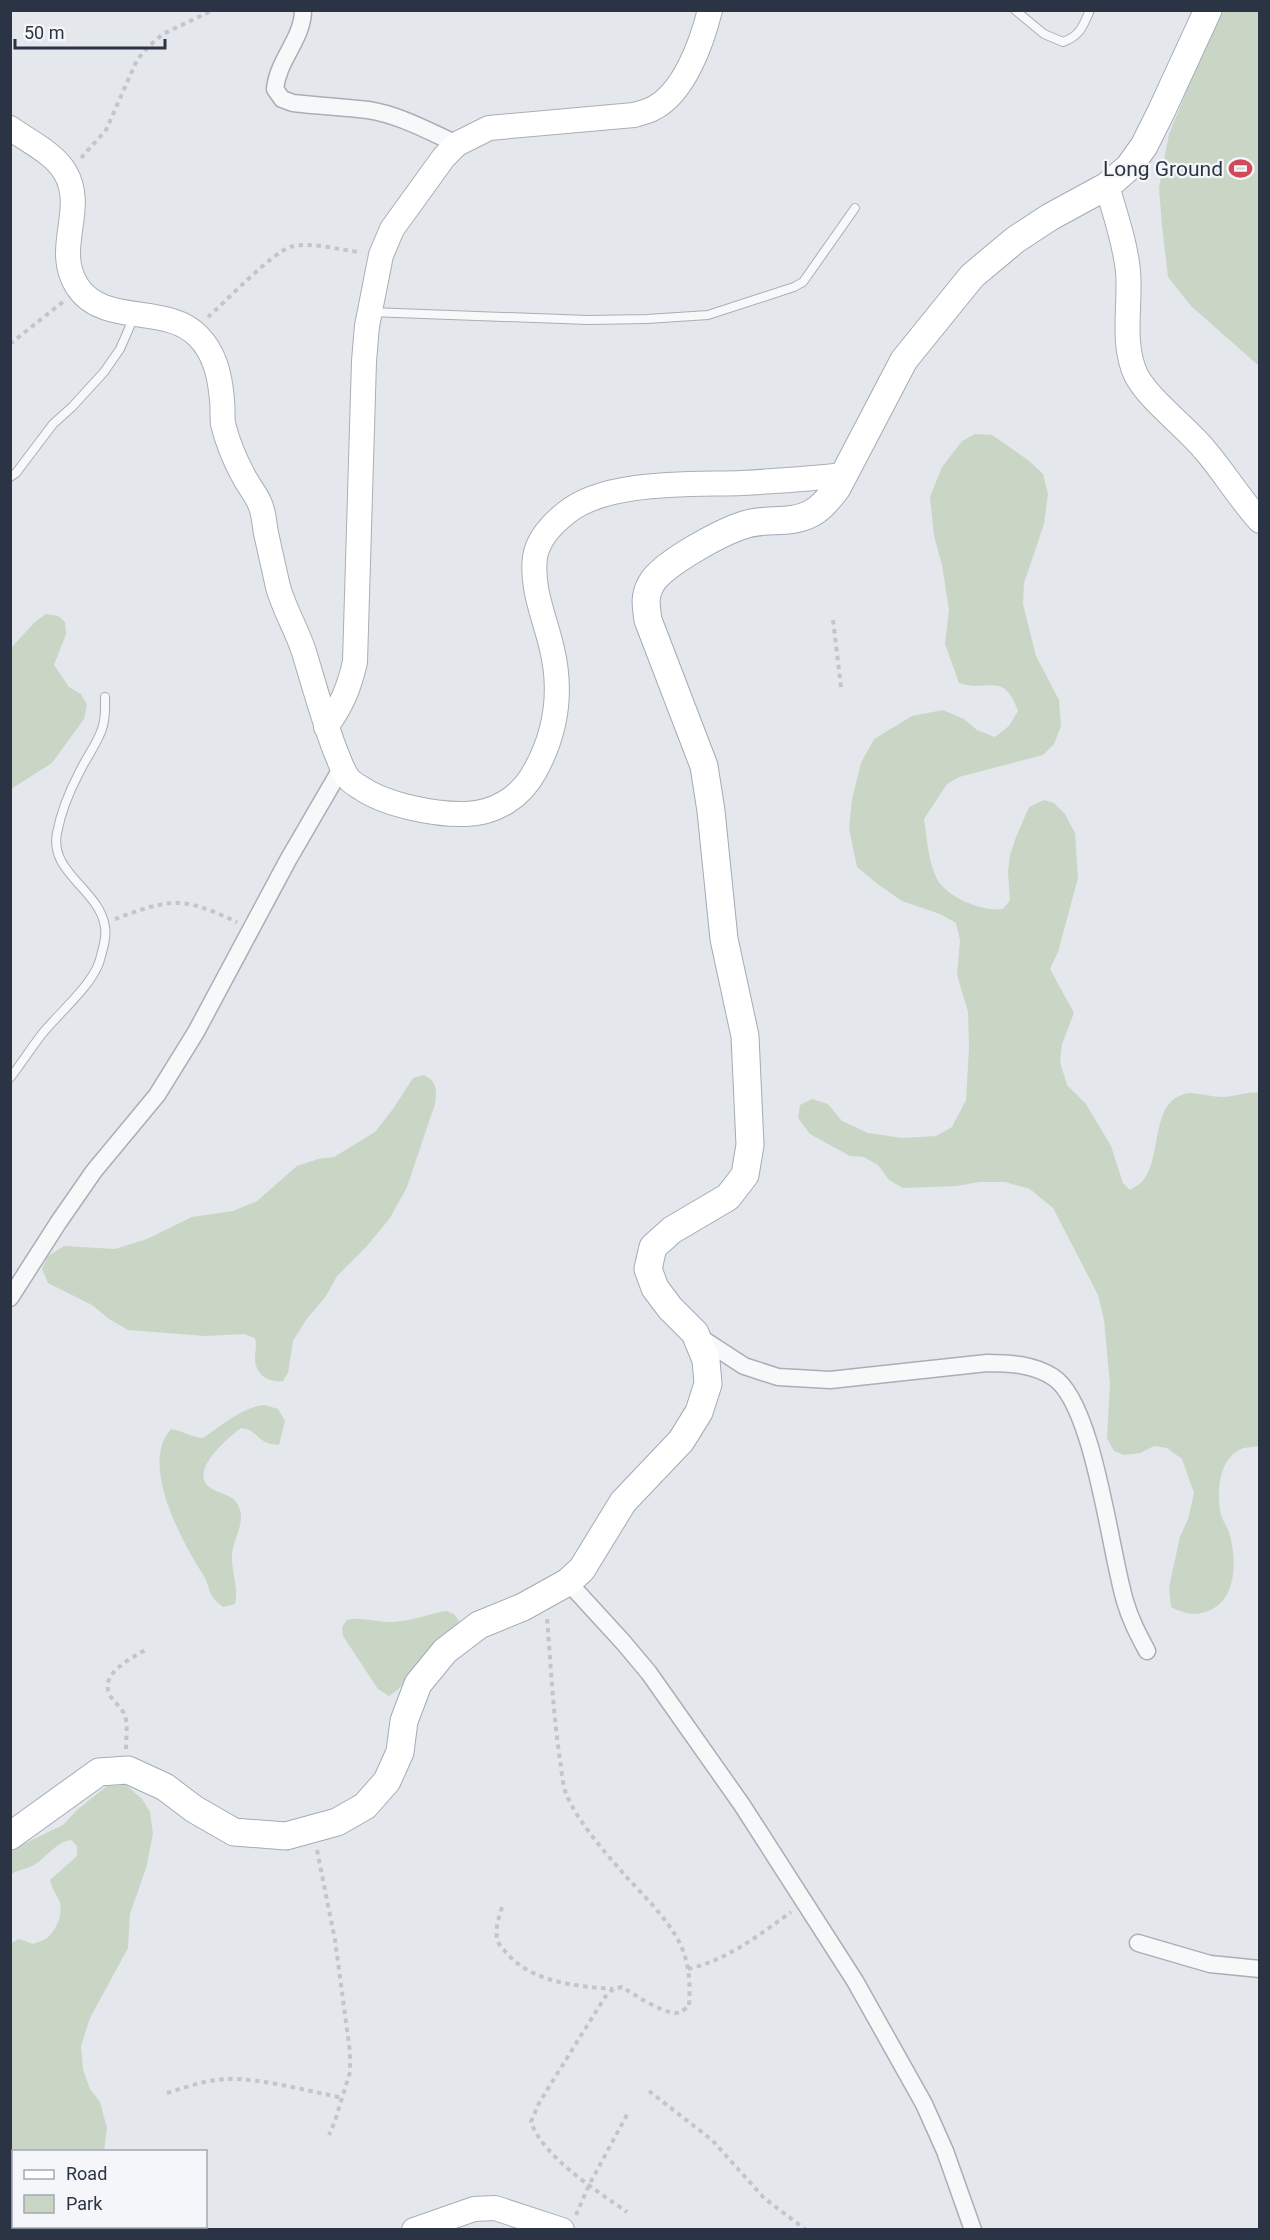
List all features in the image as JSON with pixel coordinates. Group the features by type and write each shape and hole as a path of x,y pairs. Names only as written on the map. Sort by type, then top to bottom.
{"main road":[{"path":"326,727 340,707 355,662 364,361 370,312 381,255 392,229 422,185 457,144 489,129 521,124 634,115 653,109 667,98 681,81 692,62 704,35 710,10"},
{"path":"10,1836 99,1772 128,1770 165,1787 194,1809 234,1832 286,1836 337,1822 365,1806 387,1781 399,1752 404,1721 418,1684 445,1651 479,1625 524,1606 556,1588 582,1569 623,1502 681,1441 699,1412 708,1384 706,1360 695,1333 670,1308 655,1288 648,1269 653,1247 672,1230 728,1197 745,1175 750,1145 745,1036 724,939 704,766 648,620 645,599 651,582 674,562 727,531 749,523 796,519 810,514 824,504 837,488 904,360 972,276 1015,240 1050,217 1107,186 1129,167 1144,146 1208,10"},
{"path":"10,128 54,159 65,171 74,203 66,255 79,290 91,300 109,309 153,316 180,324 194,331 209,349 218,370 223,423 243,475 261,505 279,592 302,645 326,727 342,768 350,781 374,797 409,807 453,815 481,814 503,804 527,787 545,753 556,715 556,681 552,650 534,577 536,552 546,532 569,510 598,496 630,489 790,481 844,475"},
{"path":"1107,186 1120,231 1128,272 1129,350 1136,375 1151,395 1204,449 1246,506 1260,521"},
{"path":"414,2229 453,2222 474,2209 495,2208 568,2225"}],"street":[{"path":"303,10 303,24 276,75 275,89 282,99 301,104 369,110 411,122 457,144"},
{"path":"10,1298 94,1171 157,1095 196,1032 288,860 342,768"},
{"path":"695,1333 744,1366 778,1377 830,1380 987,1363 1023,1366 1054,1377 1069,1394 1087,1435 1124,1599 1133,1626 1147,1651"},
{"path":"556,1588 649,1673 742,1805 861,1990 924,2104 945,2151 973,2229"},
{"path":"1138,1943 1210,1964 1260,1969"}],"lane":[{"path":"1014,10 1044,34 1063,42 1073,39 1083,27 1090,10"},
{"path":"370,312 588,320 708,315 794,288 803,282 855,208"},
{"path":"10,477 16,473 53,424 104,372 120,349 135,314"},
{"path":"10,1078 41,1035 83,987 98,966 103,947 106,928 104,922 91,899 66,870 56,849 64,806 102,729 105,697"}],"path":[{"path":"65,171 79,160 106,130 137,60 149,46 163,34 213,10"},
{"path":"194,331 268,262 290,247 305,245 381,255"},
{"path":"10,344 79,290"},
{"path":"833,620 841,687"},
{"path":"104,922 162,905 179,903 211,910 252,928"},
{"path":"502,1907 496,1927 497,1942 509,1957 522,1967 548,1979 580,1986 613,1989 622,1987 673,2014 682,2012 688,2006 690,1989 688,1969 679,1944 658,1911 575,1814 565,1792 556,1739 556,1588"},
{"path":"128,1770 125,1715 109,1695 107,1684 122,1664 145,1650"},
{"path":"313,1829 335,1940 350,2052 350,2072 336,2121 328,2135"},
{"path":"688,1969 707,1965 733,1952 805,1903"},
{"path":"613,1989 605,1997 539,2103 531,2122 535,2134 556,2156 589,2185 627,2212"},
{"path":"167,2093 198,2083 227,2079 273,2084 343,2098"},
{"path":"649,2091 712,2140 764,2198 806,2229"},
{"path":"568,2225 629,2111"}],"green space":[{"path":"1219,11 1259,11 1259,366 1191,306 1168,277 1162,226 1159,188 1169,134"},
{"path":"975,434 992,435 1028,460 1043,474 1048,494 1044,524 1024,583 1023,604 1036,656 1059,700 1061,726 1054,744 1043,755 959,777 947,784 924,819 928,849 937,879 957,898 976,906 1003,909 1010,900 1008,873 1010,855 1029,807 1044,800 1054,803 1065,814 1075,833 1078,878 1058,952 1050,969 1074,1013 1062,1044 1060,1062 1067,1085 1086,1104 1111,1146 1123,1183 1130,1190 1142,1182 1149,1171 1162,1117 1177,1097 1190,1093 1223,1097 1259,1093 1259,1446 1241,1449 1228,1460 1224,1467 1219,1502 1221,1516 1231,1541 1233,1573 1231,1584 1222,1602 1198,1614 1182,1612 1171,1607 1169,1587 1180,1537 1188,1519 1194,1493 1182,1459 1167,1448 1154,1446 1140,1453 1124,1455 1114,1451 1107,1438 1110,1384 1104,1320 1098,1295 1053,1208 1030,1189 1005,1182 903,1188 889,1180 878,1165 864,1157 850,1156 810,1134 798,1118 800,1105 812,1099 828,1104 842,1121 868,1133 902,1138 936,1136 952,1127 966,1100 969,1048 968,1012 957,975 960,940 956,923 940,914 902,901 857,867 849,829 852,799 861,763 874,739 912,716 943,710 964,719 977,730 995,737 1009,726 1018,711 1012,698 1001,687 959,683 945,644 949,610 942,565 934,536 930,497 942,467 962,441"},
{"path":"46,614 58,616 65,622 66,634 54,665 69,687 81,694 87,705 84,719 52,763 11,789 11,648 35,622"},
{"path":"424,1075 435,1086 435,1104 407,1187 390,1218 367,1246 337,1276 326,1296 306,1320 293,1341 288,1373 283,1381 268,1379 257,1369 255,1338 244,1334 205,1336 128,1330 109,1319 92,1305 48,1283 42,1269 48,1256 64,1246 115,1249 147,1239 192,1217 233,1211 257,1201 297,1166 318,1159 334,1157 375,1132 413,1078"},
{"path":"265,1405 278,1409 285,1421 279,1445 266,1442 251,1431 241,1428 219,1447 206,1465 203,1474 205,1482 212,1489 233,1499 238,1505 241,1517 232,1554 235,1604 223,1607 211,1594 184,1542 167,1502 161,1482 162,1444 171,1429 203,1438 240,1413"},
{"path":"446,1611 454,1614 459,1621 456,1628 446,1641 389,1696 378,1689 343,1636 342,1627 347,1620 394,1622"},
{"path":"126,1785 142,1799 150,1812 153,1834 146,1868 130,1914 128,1948 90,2018 81,2046 83,2070 90,2089 100,2102 107,2128 104,2150 12,2150 12,2228 96,2228 11,2229 11,1943 19,1939 33,1944 47,1938 54,1930 61,1908 50,1880 77,1856 77,1846 71,1840 66,1841 34,1865 11,1874 11,1850 63,1825 77,1810 107,1786"}],"place":[{"name":"Long Ground","path":"1241,169"}]}
